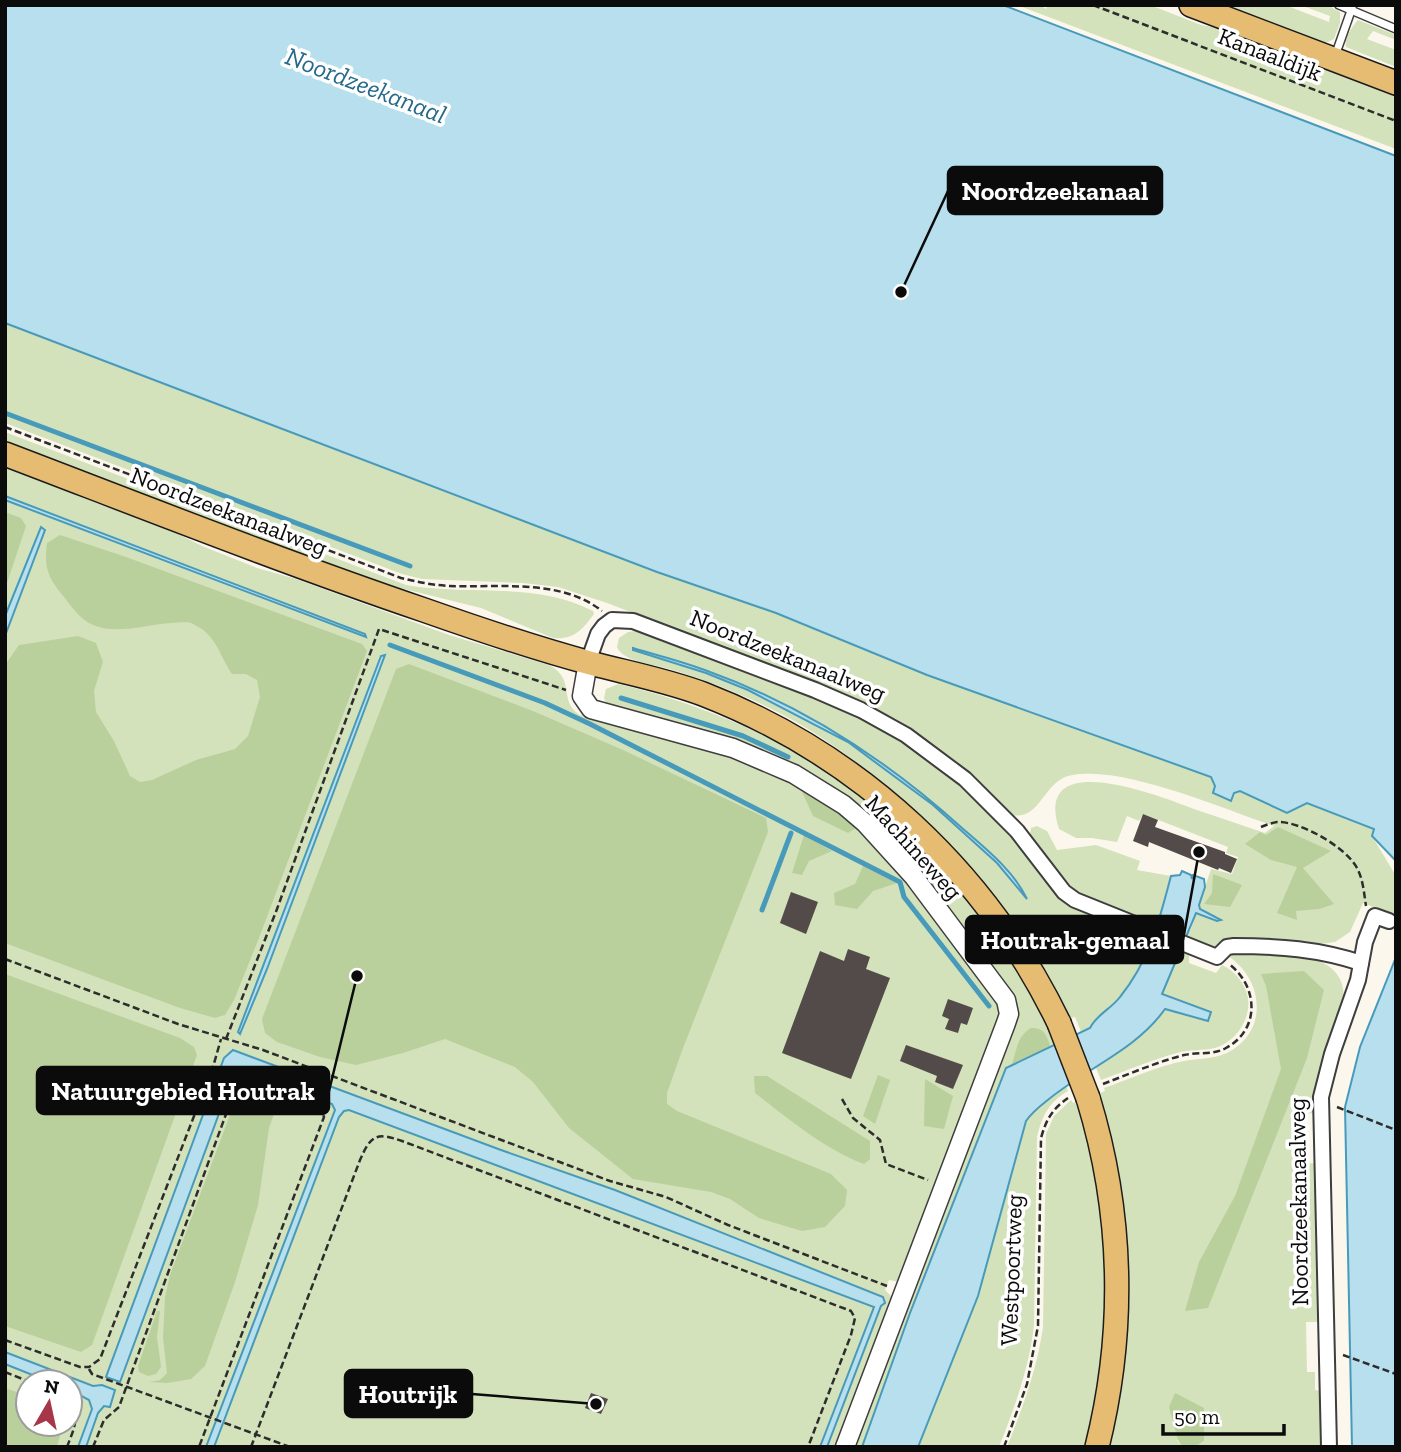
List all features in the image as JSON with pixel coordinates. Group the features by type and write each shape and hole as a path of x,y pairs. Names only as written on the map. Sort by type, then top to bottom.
{"main road":[{"path":"1191,5 1396,83"},
{"name":"Noordzeekanaalweg","path":"5,454 284,562 474,627 588,662 676,685 732,706 801,741 866,784 922,832 968,881 1018,949 1059,1023 1081,1095"},
{"path":"1081,1095 1109,1185 1118,1286 1114,1359 1097,1447"}],"street":[{"path":"582,695 588,662 598,634 612,620"},
{"name":"Noordzeekanaalweg","path":"612,620 633,621 652,628 815,690 884,722 965,779 1017,831 1074,900 1217,957"},
{"name":"Machineweg","path":"582,695 587,706 596,711 699,737 749,754 794,774 844,805 871,829 914,877 1006,1000 1009,1014 1006,1023 845,1447"},
{"name":"Noordzeekanaalweg","path":"1329,1447 1321,1097 1365,942 1382,918"},
{"path":"1217,957 1227,947 1272,947 1318,951 1361,963"}],"lane":[{"path":"1339,5 1352,8 1396,29"},
{"path":"1333,60 1352,8"}],"path":[{"name":"Kanaaldijk","path":"1093,5 1396,121"},
{"name":"Noordzeekanaalweg","path":"5,427 401,578 448,586 549,589 596,606 612,620"},
{"path":"5,1340 69,1365 89,1367 95,1364 103,1353 223,1038 277,909 379,629 582,695"},
{"path":"1261,827 1273,823 1289,824 1314,834 1343,851 1357,868 1365,905 1370,912 1382,918"},
{"path":"1081,1095 1176,1058 1221,1051 1238,1039 1249,1021 1252,996 1243,976 1217,957"},
{"path":"5,959 289,1060 610,1181 666,1196 728,1225 904,1292"},
{"path":"93,1447 104,1420 119,1407 124,1385 237,1084 239,1080 248,1078 313,1102 320,1106 324,1117 199,1447"},
{"name":"Westpoortweg","path":"1004,1447 1027,1384 1038,1326 1041,1138 1053,1110 1081,1095"},
{"path":"842,1099 853,1118 880,1140 886,1164 944,1186"},
{"path":"1333,1105 1396,1130"},
{"path":"251,1447 360,1160 372,1138 380,1135 851,1311 855,1318 851,1335 808,1447"},
{"path":"1336,1353 1396,1374"},
{"path":"89,1367 92,1374 290,1447"}],"green space":[{"path":"1017,5 1040,5 1046,9 1048,5 1150,5 1201,25 1229,30 1396,94 1396,149"},
{"path":"1220,5 1285,5 1329,22 1330,16 1300,5 1327,5 1340,12 1340,23 1334,39 1323,44"},
{"path":"1358,20 1396,35 1396,40 1373,31 1367,39 1396,50 1396,67 1346,47 1347,36"},
{"path":"5,323 657,572 776,613 927,675 1211,777 1215,786 1213,794 1231,801 1234,793 1240,791 1287,813 1307,803 1375,830 1372,836 1396,876 1394,915 1363,903 1350,932 1335,942 1321,944 1305,941 1230,939 1213,947 1185,937 1191,929 1196,913 1217,921 1220,918 1201,910 1199,905 1211,869 1232,874 1238,857 1226,853 1228,847 1143,814 1139,821 1127,816 1117,842 1076,838 1059,829 1056,804 1064,789 1081,783 1104,783 1156,795 1265,833 1274,826 1152,784 1103,774 1079,774 1063,778 1027,814 1013,815 963,768 921,736 896,719 822,685 558,587 422,579 402,574 5,423"},
{"path":"5,432 406,585 525,592 571,602 593,611 594,614 572,636 553,638 481,608 396,587 276,547 5,444"},
{"path":"5,464 158,524 202,546 257,568 296,579 449,635 549,665 562,677 569,703 580,715 733,756 787,779 852,820 907,881 997,998 1001,1012 900,1282 889,1280 885,1290 892,1297 892,1302 838,1447 5,1447"},
{"path":"5,512 21,518 26,526 5,589"},
{"path":"60,535 362,644 367,651 259,938 234,1000 225,1015 215,1018 180,1008 5,943 5,665 19,645 78,636 96,643 103,662 94,691 96,712 114,741 130,776 140,782 152,780 196,760 235,749 248,736 260,697 257,680 246,674 232,674 212,640 193,624 186,622 111,629 91,624 84,619 48,573 47,543"},
{"path":"636,631 831,705 875,725 917,751 979,802 1071,906 1189,953 1189,963 1216,973 1222,965 1231,971 1239,978 1248,998 1247,1014 1240,1029 1229,1041 1215,1048 1177,1053 1101,1080 1075,1017 1071,1018 1064,1009 1013,923 952,847 929,824 854,761 790,719 751,699 669,669 640,662 620,652 617,647 619,638 628,632"},
{"path":"409,664 533,711 623,750 766,818 768,832 683,1048 667,1093 667,1104 677,1111 831,1174 847,1190 845,1206 825,1227 802,1231 759,1218 730,1199 711,1192 633,1179 569,1128 533,1082 515,1067 445,1039 356,1065 320,1057 277,1042 265,1033 262,1019 396,669"},
{"path":"618,684 661,695 746,727 827,770 864,796 899,824 942,867 1008,954 1039,1007 1055,1045 1051,1047 1068,1091 1047,1110 1037,1137 1034,1325 1025,1372 999,1447 852,1447 1017,1016 1016,1003 859,807 607,705 604,698 606,689"},
{"path":"800,787 858,827 848,833 813,816"},
{"path":"1037,826 1047,831 1057,850 1096,845 1140,861 1137,870 1171,876 1157,926 1077,893 1030,835 1031,828"},
{"path":"1278,827 1331,851 1303,868 1334,904 1319,909 1296,911 1297,920 1277,913 1297,867 1271,860 1245,844 1260,832 1266,835"},
{"path":"804,835 832,851 809,861 802,875 792,873"},
{"path":"863,866 897,883 873,891 857,909 835,905 834,893 855,884"},
{"path":"1213,874 1242,885 1230,907 1204,904 1212,893"},
{"path":"1229,954 1300,956 1317,960 1331,968 1341,980 1344,997 1318,1072 1315,1113 1299,1114 1300,1164 1316,1163 1322,1322 1306,1322 1307,1372 1315,1372 1315,1390 1322,1391 1324,1447 1195,1447 1204,1441 1177,1440 1182,1447 1107,1447 1118,1387 1100,1093 1105,1091 1104,1088 1166,1065 1227,1053 1241,1043 1250,1032 1257,1005 1249,978"},
{"path":"1304,971 1324,990 1307,1058 1208,1308 1185,1311 1199,1262 1235,1196 1281,1069 1266,986 1261,974"},
{"path":"5,974 180,1038 194,1047 197,1055 92,1345 81,1352 5,1326"},
{"path":"1031,1028 1042,1031 1051,1047 1012,1064 1020,1039"},
{"path":"878,1075 890,1080 875,1124 863,1116"},
{"path":"754,1076 767,1076 870,1141 870,1159 864,1164 834,1150 807,1132 755,1093"},
{"path":"925,1079 953,1096 944,1129 924,1126"},
{"path":"248,1082 281,1094 269,1128 258,1205 235,1282 205,1366 191,1379 167,1383 149,1382 160,1380 167,1373 163,1338 165,1297 170,1275 240,1088"},
{"path":"1071,1100 1076,1102 1081,1111 1099,1184 1109,1304 1089,1447 1007,1447 1029,1388 1043,1327 1046,1134 1054,1116"},
{"path":"157,1311 160,1311 157,1337 161,1367 156,1374 148,1376 139,1372 138,1366"},
{"path":"5,1388 14,1391 14,1438 59,1438 57,1447 5,1447"},
{"path":"1175,1393 1204,1408 1204,1441 1195,1447 1182,1447 1178,1440 1169,1407"}],"water":[{"path":"5,5 1003,5 1396,156 1396,861 1372,836 1374,829 1307,803 1287,813 1240,791 1234,793 1231,801 1213,793 1215,786 1211,777 927,675 776,613 657,572 5,323"},
{"path":"5,496 365,634 366,637 5,500"},
{"path":"41,527 45,530 5,636 5,616"},
{"path":"633,648 691,665 745,686 779,701 844,738 934,803 998,860 1027,899 997,863 933,805 848,742 748,690"},
{"path":"385,655 240,1034 238,1032 381,656"},
{"path":"1182,871 1191,875 1192,879 1193,875 1204,879 1200,909 1221,920 1196,913 1162,994 1211,1012 1208,1021 1165,1009 1140,1036 1064,1088 1028,1118 978,1296 918,1447 862,1447 910,1313 1006,1068 1090,1028 1116,1001 1139,969 1146,954 1158,924 1171,876 1180,875"},
{"path":"1396,957 1396,1447 1352,1447 1345,1107 1360,1047"},
{"path":"233,1050 615,1190 883,1297 885,1303 881,1306 827,1447 820,1447 874,1307 349,1110 339,1117 214,1447 206,1447 335,1110 332,1104 237,1069 120,1382 106,1377 224,1058"},
{"path":"5,1352 46,1368 15,1368 5,1364"},
{"path":"84,1383 115,1390 110,1407 104,1406 98,1413 86,1447 78,1447 81,1438 84,1438 92,1409 89,1400 84,1397"}],"building":[{"path":"1143,814 1158,820 1155,827 1225,852 1237,859 1231,873 1149,842 1148,847 1133,841"},
{"path":"791,892 818,902 806,934 780,923"},
{"path":"848,949 870,957 866,969 890,978 851,1079 782,1053 820,951 844,961"},
{"path":"948,999 973,1008 967,1025 961,1023 958,1033 945,1029 949,1019 942,1016"},
{"path":"906,1045 963,1065 953,1089 935,1082 937,1076 900,1061"},
{"path":"591,1393 608,1399 601,1414 585,1408"}],"waterway":[{"path":"5,413 410,566"},
{"path":"390,645 545,703 900,882 904,897 989,1006"},
{"path":"621,698 743,736 788,757"},
{"path":"762,910 791,833"}],"place":[{"name":"Noordzeekanaal","path":"901,292"},
{"name":"Houtrak-gemaal","path":"1199,852"},
{"name":"Natuurgebied Houtrak","path":"357,976"},
{"name":"Houtrijk","path":"596,1404"}]}
